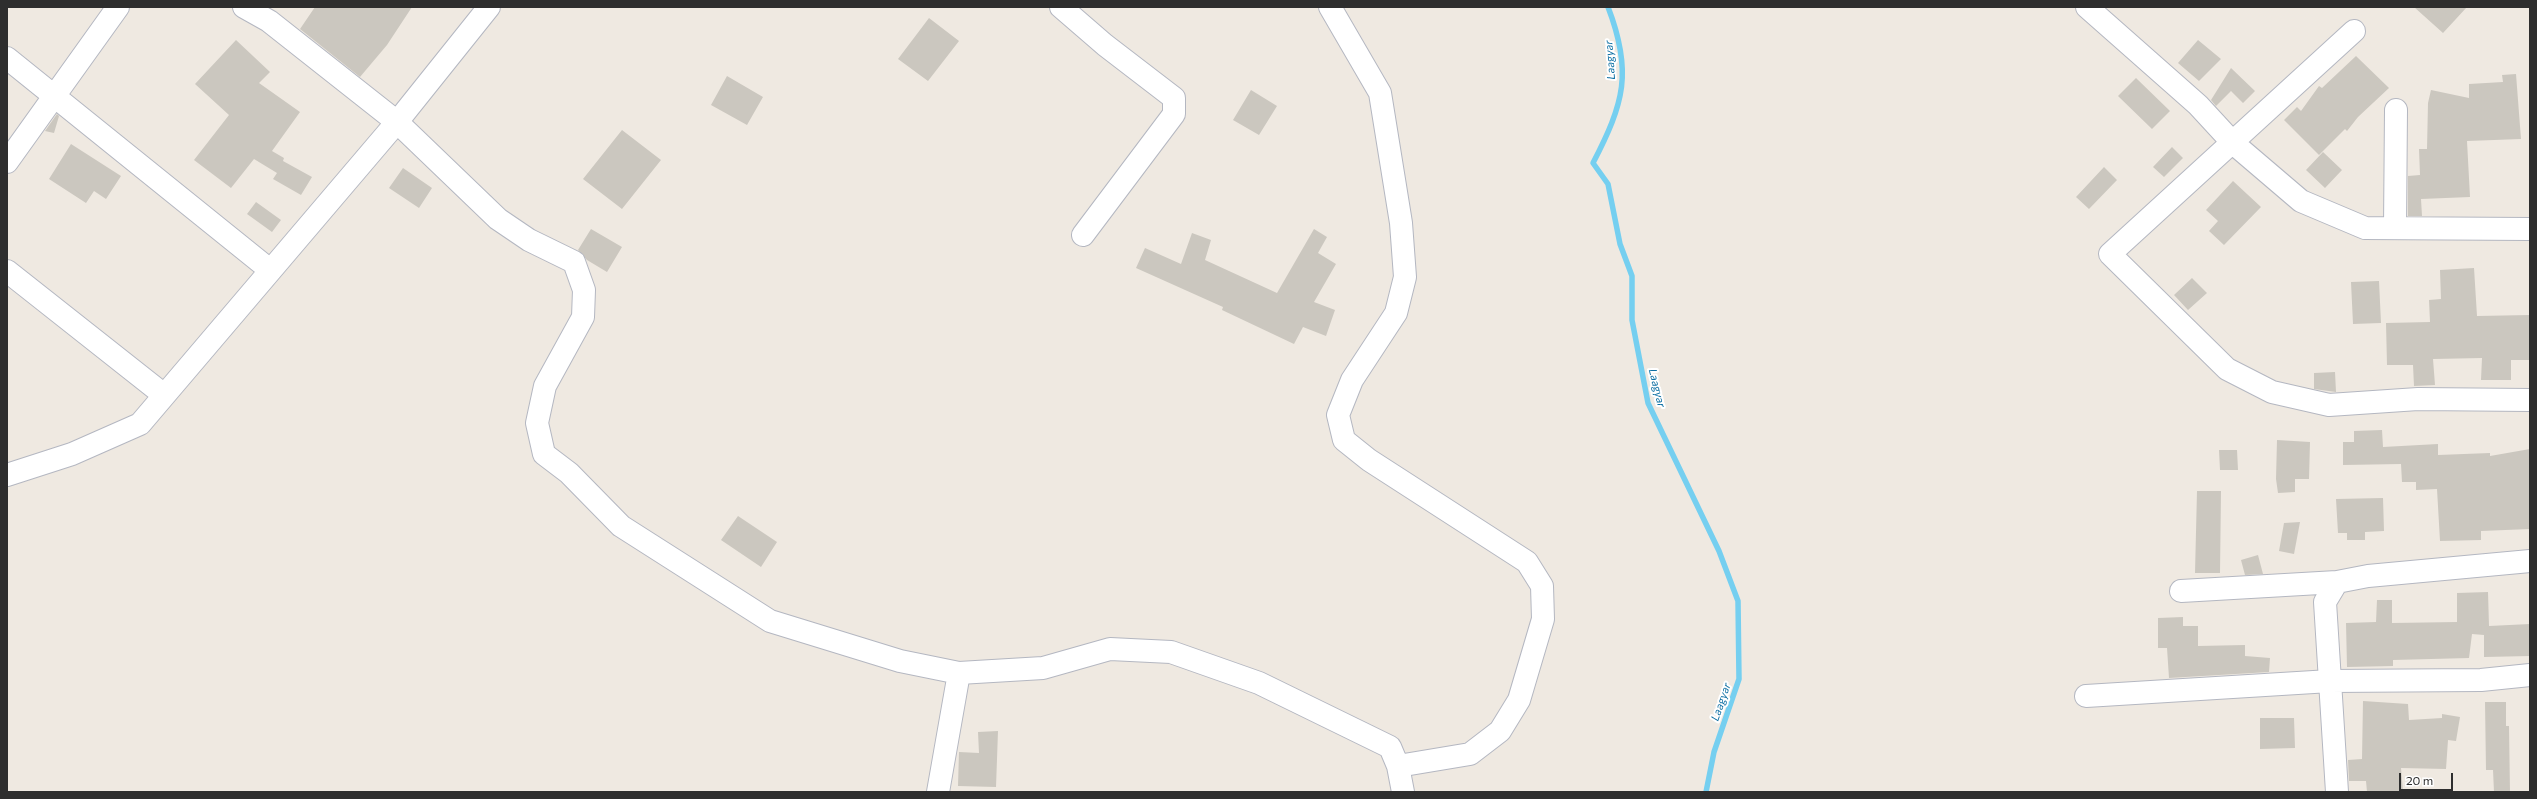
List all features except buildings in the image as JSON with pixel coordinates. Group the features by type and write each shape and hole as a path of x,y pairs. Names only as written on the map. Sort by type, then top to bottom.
{"street":[{"path":"7,162 118,7"},
{"path":"244,7 269,21 397,122 498,219 529,240 574,262 584,290 583,317 545,386 538,423 544,454 569,474 622,526 770,621 900,661 959,673 1042,668 1110,649 1171,652 1259,683 1390,747 1398,766 1403,792"},
{"path":"9,472 72,454 140,424 397,122 489,7"},
{"path":"1061,7 1105,45 1174,98 1174,114 1083,234"},
{"path":"1330,7 1380,93 1401,223 1405,277 1396,313 1352,380 1338,415 1344,440 1369,460 1527,562 1542,586 1543,619 1519,700 1500,731 1470,754 1398,766"},
{"path":"2087,7 2198,105 2233,143 2300,201 2365,228 2530,229"},
{"path":"2354,31 2110,254 2227,369 2272,392 2329,405 2418,399 2530,400"},
{"path":"7,58 270,270"},
{"path":"2395,227 2396,110"},
{"path":"7,271 164,395"},
{"path":"2181,591 2337,582 2368,576 2530,561"},
{"path":"2336,792 2325,602 2337,582"},
{"path":"938,792 959,673"},
{"path":"2086,696 2330,681 2481,680 2530,675"}],"waterway":[{"name":"Laagyar","path":"1608,7 1621,50 1622,87 1612,122 1593,163 1608,184 1620,244 1632,276 1632,320 1648,403 1719,551 1738,601 1739,679 1714,752 1706,792"}]}
